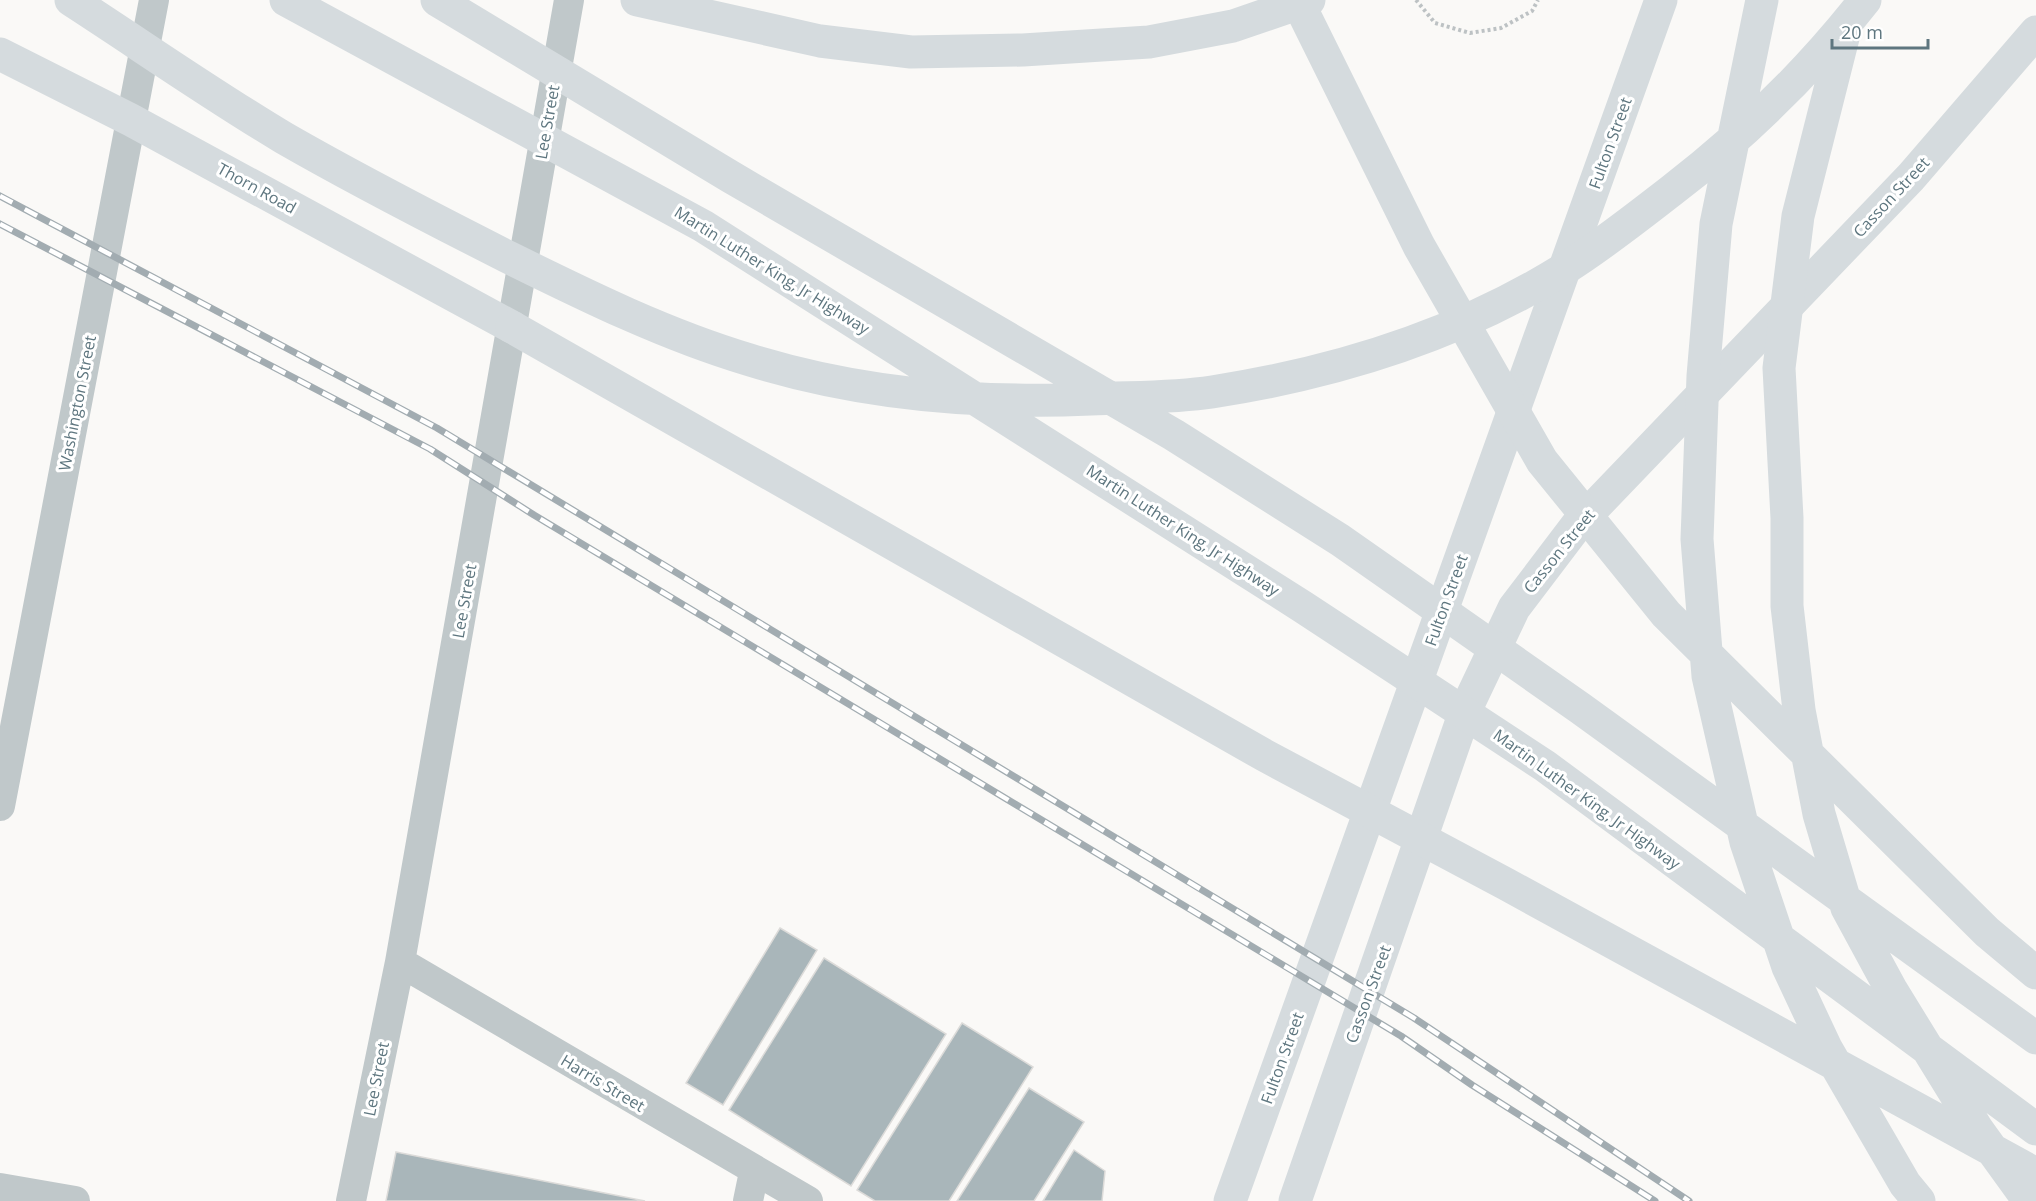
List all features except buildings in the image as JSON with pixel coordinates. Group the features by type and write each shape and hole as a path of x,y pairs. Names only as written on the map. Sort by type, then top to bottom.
{"main road":[{"path":"71,0 282,137 465,235 657,328 753,361 854,384 939,398 1046,401 1207,393 1277,380 1349,363 1423,339 1496,306 1564,269 1711,160 1766,110 1824,52 1865,0"},
{"name":"Martin Luther King, Jr Highway","path":"286,0 703,226 1303,607 1545,766 2036,1129"},
{"path":"437,0 731,177 1174,435 1340,540 1580,708 2036,1038"},
{"path":"637,0 820,42 911,52 1023,50 1149,42 1233,26 1309,0"},
{"path":"1297,0 1419,246 1542,460 1666,614 1987,932 2036,973"},
{"name":"Fulton Street","path":"1230,1201 1661,0"},
{"path":"1762,0 1716,224 1703,376 1697,539 1708,676 1746,842 1788,967 1826,1048 1899,1174 1918,1201"},
{"path":"1853,0 1798,216 1779,368 1787,518 1787,606 1799,710 1819,814 1847,908 1892,991 1971,1119 2029,1201"},
{"name":"Casson Street","path":"1295,1201 1466,709 1514,608 1577,525 1911,177 2036,32"},
{"name":"Thorn Road","path":"0,54 131,120 512,327 1264,755 1506,884 2036,1174"}],"street":[{"name":"Washington Street","path":"0,806 10,700 131,120 153,0"},
{"name":"Lee Street","path":"351,1201 400,962 568,0"},
{"name":"Harris Street","path":"400,962 754,1172 808,1201"},
{"path":"748,1201 754,1172"},
{"path":"0,1188 75,1201"}],"path":[{"path":"1416,0 1435,23 1470,33 1501,28 1532,11 1538,0"}],"railway":[{"path":"0,196 437,428 1414,1018 1689,1201"},
{"path":"0,224 430,449 534,515 1401,1036 1472,1085 1655,1201"}]}
